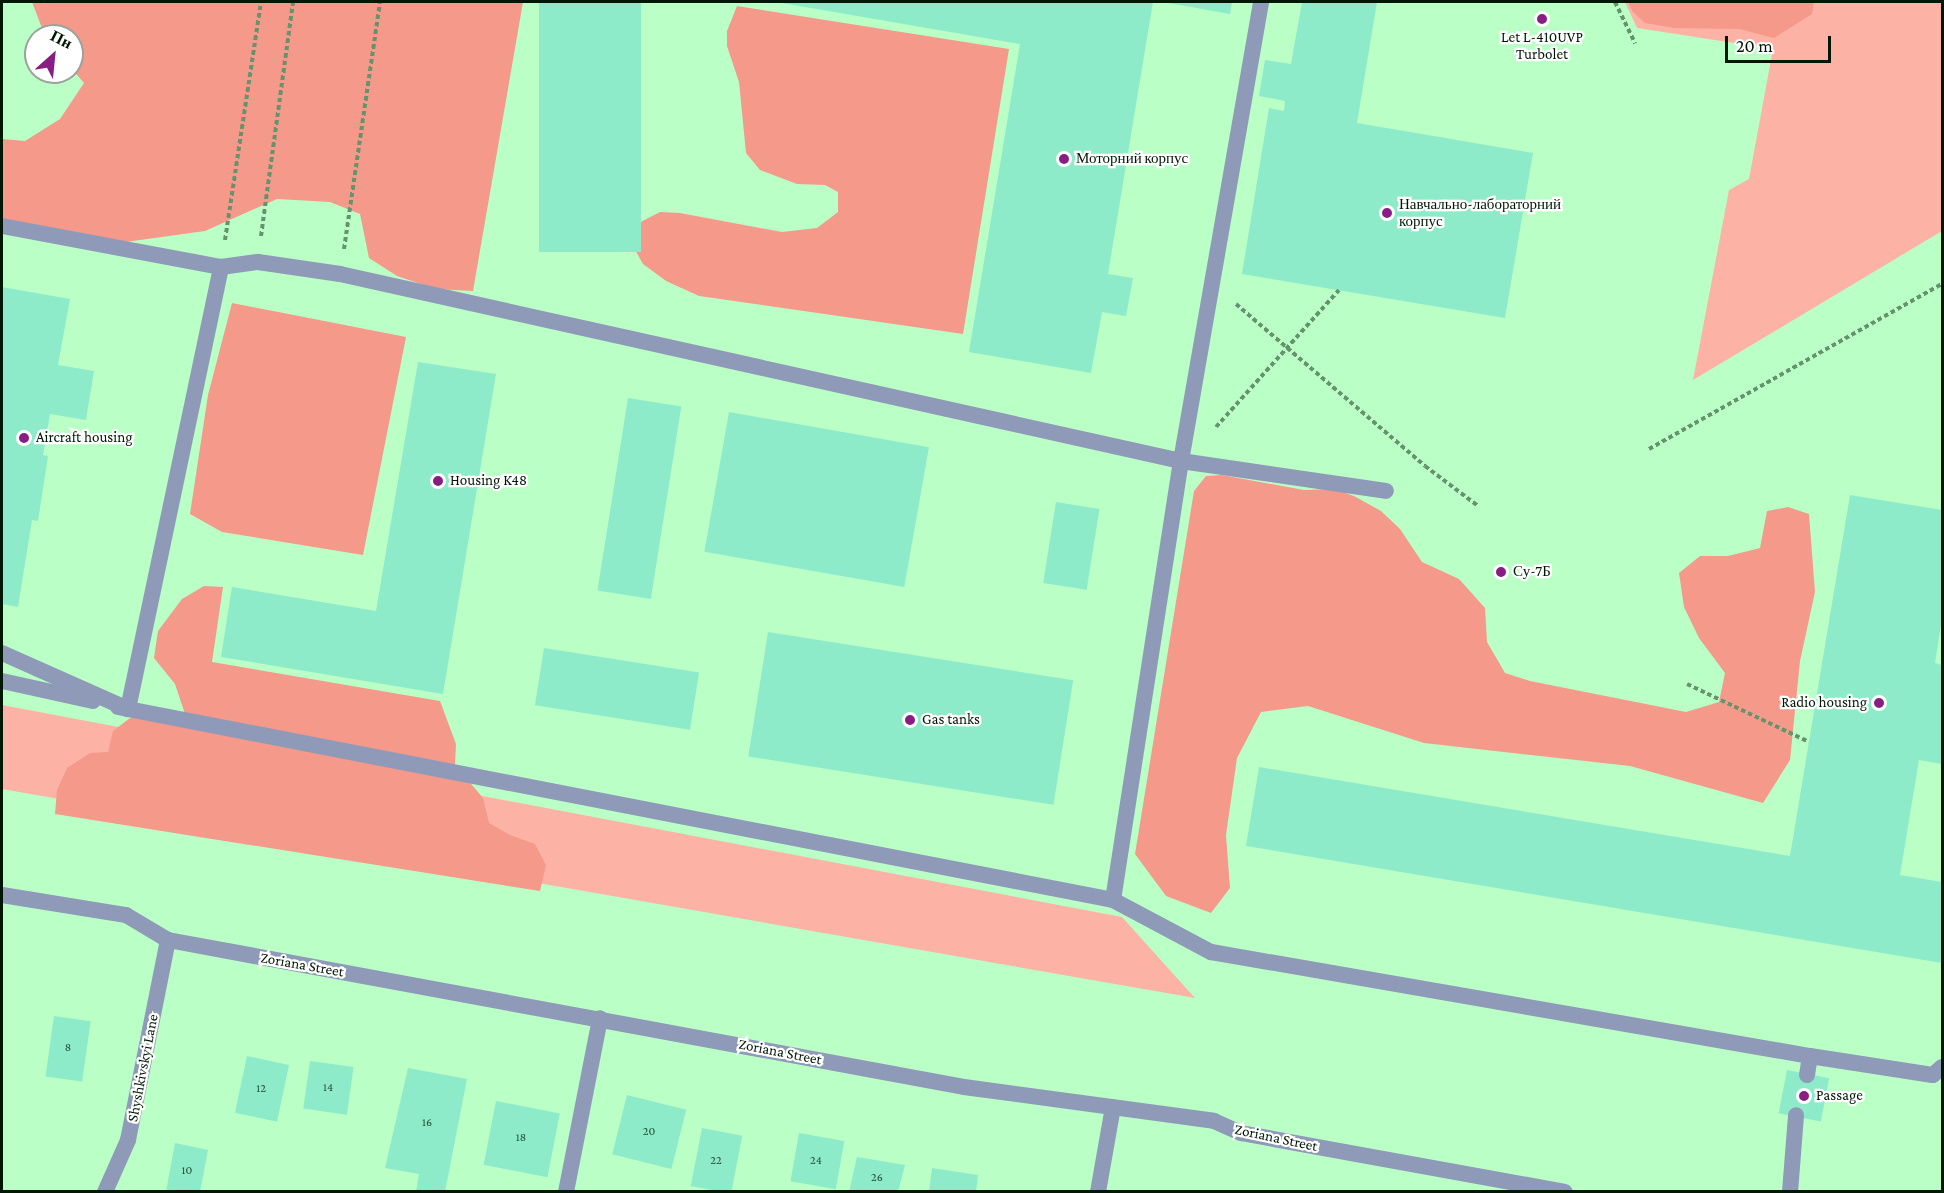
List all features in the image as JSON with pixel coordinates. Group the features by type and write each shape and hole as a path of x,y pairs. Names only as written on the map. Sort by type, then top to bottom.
{"street":[{"path":"1113,900 1182,461 1261,2"},
{"path":"2,226 220,267 258,262 340,274 1182,461 1386,491"},
{"path":"128,709 220,267"},
{"path":"2,653 128,709"},
{"path":"2,681 128,709 1113,900 1211,952 1810,1056 1933,1075 1942,1067"},
{"name":"Zoriana Street","path":"2,896 126,915 168,940 964,1087 1214,1121 1242,1133 1564,1191"},
{"name":"Shyshkivskyi Lane","path":"105,1191 128,1140 168,940"},
{"path":"566,1191 600,1018"},
{"path":"1807,1074 1810,1056"},
{"path":"1098,1191 1113,1107"},
{"path":"1790,1191 1796,1115"}],"path":[{"path":"220,267 261,2"},
{"path":"258,262 293,2"},
{"path":"340,274 380,2"},
{"path":"1615,2 1635,43"},
{"path":"1649,449 1942,284"},
{"path":"1212,285 1425,466 1477,506"},
{"path":"1182,461 1339,290"},
{"path":"1687,684 1809,742"}],"shaded area":[{"path":"32,2 523,2 473,291 436,289 397,276 369,258 360,214 330,202 277,199 205,231 111,244 2,222 2,139 25,141 60,119 84,84 84,24 40,24"},
{"path":"1625,2 1942,2 1942,231 1693,380 1729,190 1749,179 1773,49 1637,28"},
{"path":"1628,2 1814,2 1812,14 1774,38 1739,29 1674,28 1645,23 1633,12"},
{"path":"737,6 1009,49 963,334 699,296 666,281 643,264 629,239 633,226 660,212 680,213 782,232 817,228 838,212 838,192 825,185 797,184 760,170 746,153 739,82 727,46 727,31"},
{"path":"232,303 406,337 363,555 222,532 190,514 208,395"},
{"path":"1222,475 1304,490 1334,489 1354,496 1381,511 1400,529 1422,562 1459,579 1485,608 1487,642 1505,673 1530,681 1686,712 1719,702 1725,673 1699,638 1684,607 1679,573 1700,556 1728,556 1760,548 1767,511 1788,507 1809,514 1815,592 1800,661 1790,760 1763,803 1630,766 1424,743 1308,706 1261,712 1237,758 1226,835 1230,888 1211,913 1166,896 1135,854 1194,491 1206,476"},
{"path":"204,586 223,587 212,662 440,701 456,744 455,765 483,798 489,823 510,835 535,844 546,865 540,891 55,814 57,790 67,768 90,753 108,752 113,731 134,715 185,714 175,684 154,658 158,631 182,599"},
{"path":"2,705 1122,917 1195,998 2,789"}],"building":[{"path":"539,2 641,2 641,252 539,252"},
{"name":"Моторний корпус","path":"776,2 1153,2 1108,274 1133,278 1126,316 1102,312 1091,373 969,352 1020,44"},
{"path":"1163,2 1232,2 1230,14"},
{"name":"Навчально-лабораторний корпус","path":"1302,2 1377,2 1357,123 1533,153 1505,318 1242,274 1269,108 1284,111 1285,101 1259,96 1265,60 1291,64"},
{"name":"Aircraft housing","path":"2,287 70,299 58,365 94,371 86,420 50,414 43,455 48,456 38,521 32,520 18,607 2,604"},
{"name":"Housing K48","path":"418,362 496,374 443,694 221,657 232,587 376,611"},
{"path":"628,398 681,406 651,599 597,591"},
{"path":"729,412 929,447 904,587 704,552"},
{"name":"Radio housing","path":"1850,495 1942,510 1942,619 1935,663 1942,665 1942,764 1919,760 1900,875 1942,882 1942,963 1246,846 1259,767 1790,856"},
{"path":"1056,502 1099,509 1087,590 1043,583"},
{"name":"Gas tanks","path":"768,632 1073,680 1053,805 748,756"},
{"path":"544,648 699,673 690,730 535,705"},
{"path":"54,1016 91,1021 82,1082 46,1076"},
{"path":"247,1056 289,1065 277,1122 235,1113"},
{"path":"310,1061 354,1067 347,1115 303,1109"},
{"path":"408,1068 467,1079 445,1192 416,1192 419,1174 385,1168"},
{"name":"Passage","path":"1787,1070 1829,1078 1821,1121 1779,1113"},
{"path":"627,1095 686,1110 671,1169 612,1154"},
{"path":"496,1101 560,1113 547,1177 484,1165"},
{"path":"702,1128 742,1136 731,1192 691,1186"},
{"path":"799,1133 844,1141 836,1189 790,1181"},
{"path":"175,1143 208,1150 200,1192 166,1192"},
{"path":"857,1157 905,1165 898,1192 849,1192"},
{"path":"932,1168 978,1175 976,1192 929,1192"}],"place":[{"name":"Let L-410UVP Turbolet","path":"1542,19"},
{"name":"Моторний корпус","path":"1064,159"},
{"name":"Навчально-лабораторний корпус","path":"1387,213"},
{"name":"Aircraft housing","path":"24,438"},
{"name":"Housing K48","path":"438,481"},
{"name":"Су-7Б","path":"1501,572"},
{"name":"Radio housing","path":"1879,703"},
{"name":"Gas tanks","path":"910,720"},
{"name":"Passage","path":"1804,1096"}]}
